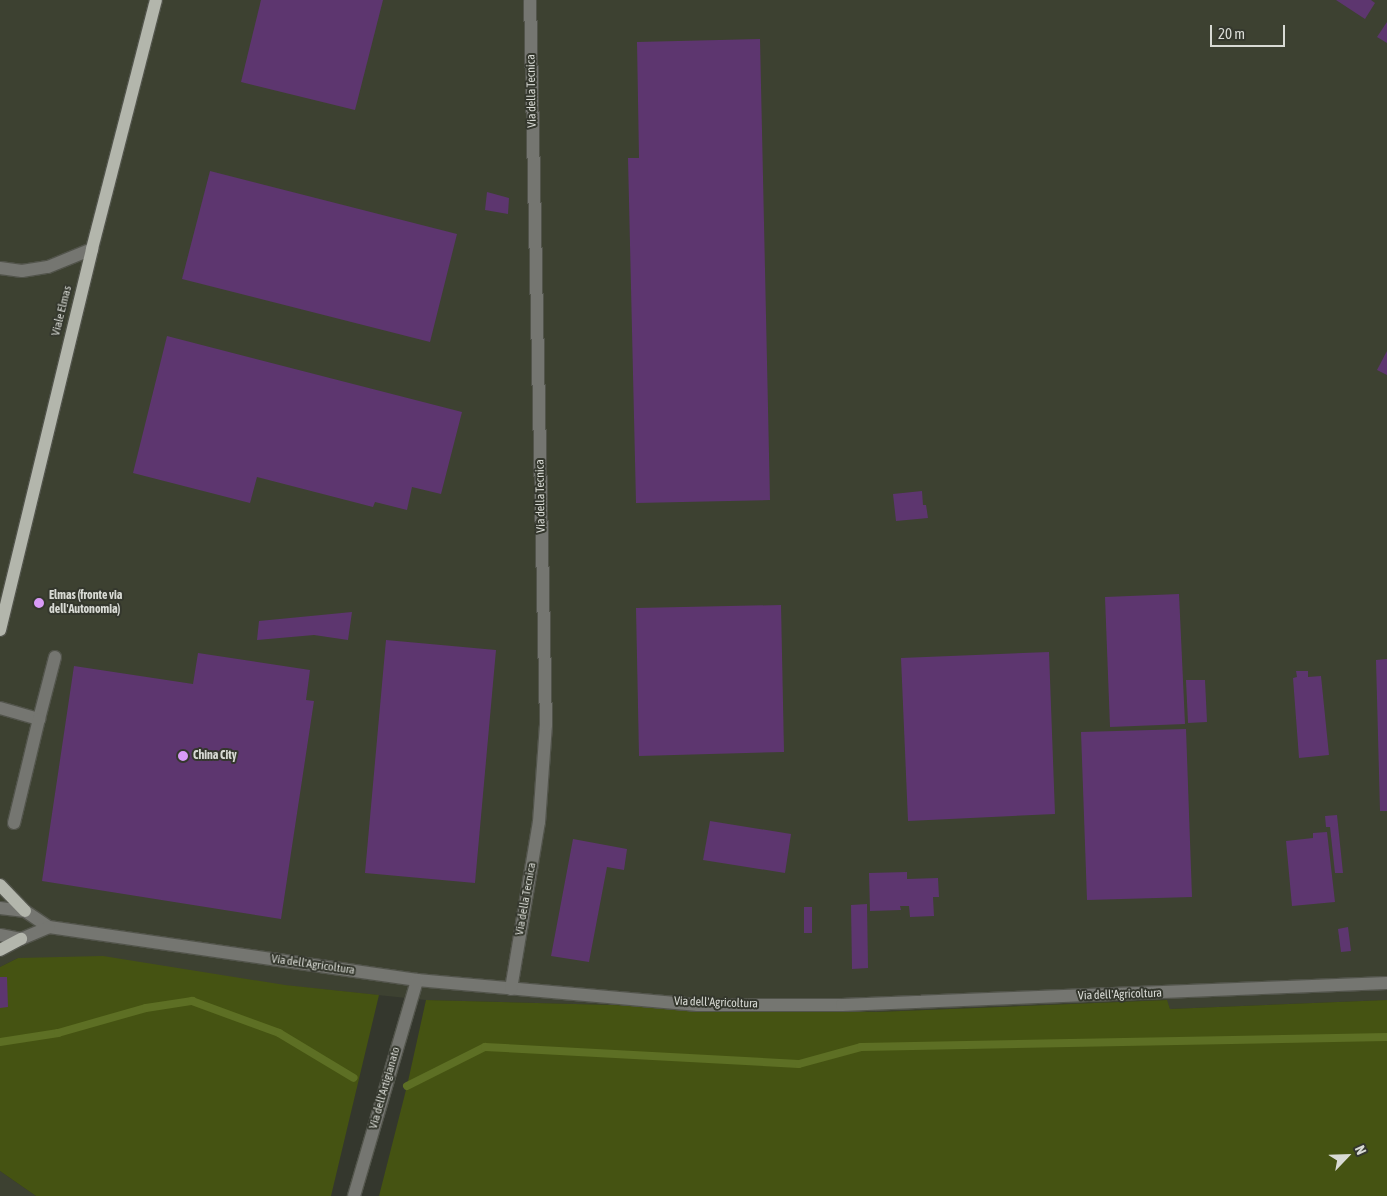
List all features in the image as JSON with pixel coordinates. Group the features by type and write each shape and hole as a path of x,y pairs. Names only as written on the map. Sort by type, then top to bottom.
{"main road":[{"name":"Viale Elmas","path":"0,630 92,248 156,0"},
{"path":"0,885 25,911"},
{"path":"0,950 21,939"}],"street":[{"name":"Via della Tecnica","path":"511,989 539,822 546,725 530,0"},
{"path":"0,268 22,271 48,267 92,248"},
{"path":"14,823 55,656"},
{"path":"0,708 39,720"},
{"name":"Via dell'Agricoltura","path":"0,908 25,911 49,927 417,980 698,1005 842,1005 1387,984"},
{"path":"0,934 21,939 49,927"},
{"name":"Via dell'Artigianato","path":"354,1196 417,980"}],"shaded area":[{"path":"0,0 1387,0 1387,1000 1170,1009 1166,1000 876,1012 426,1000 18,958 0,967"},
{"path":"0,1171 36,1196 0,1196"}],"green space":[{"path":"103,956 285,985 379,995 331,1196 36,1196 0,1171 0,967 18,958"},
{"path":"426,1000 876,1012 1167,1000 1170,1009 1387,1000 1387,1196 379,1196 407,1086"}],"building":[{"path":"261,0 383,0 355,110 241,82"},
{"path":"1336,0 1371,0 1375,3 1365,19"},
{"path":"1387,22 1387,43 1377,37"},
{"path":"760,39 770,500 636,503 628,158 639,158 637,42"},
{"path":"210,171 457,234 430,342 182,279"},
{"path":"487,192 509,198 508,214 485,210"},
{"path":"167,336 462,412 441,494 412,487 407,510 375,502 373,507 257,477 250,503 133,473"},
{"path":"1387,351 1387,375 1377,370"},
{"path":"922,491 923,505 926,505 928,518 896,521 893,494"},
{"path":"1179,594 1185,724 1110,727 1105,597"},
{"path":"781,605 784,752 639,756 636,608"},
{"path":"352,612 348,640 314,635 257,640 259,621"},
{"path":"386,640 496,650 475,883 365,873"},
{"path":"1049,652 1055,814 908,821 901,658"},
{"name":"China City","path":"198,653 310,670 306,700 314,701 281,919 42,881 74,666 193,684"},
{"path":"1387,659 1387,811 1380,811 1376,660"},
{"path":"1296,671 1308,671 1308,677 1321,676 1329,755 1299,758 1293,678 1297,677"},
{"path":"1186,680 1205,680 1207,722 1188,723"},
{"path":"1186,729 1192,897 1087,900 1081,732"},
{"path":"1337,815 1343,873 1335,873 1330,827 1326,827 1325,816"},
{"path":"710,821 791,834 785,873 703,860"},
{"path":"1327,832 1335,902 1292,906 1286,841 1313,838 1313,833"},
{"path":"573,839 627,849 624,870 607,867 589,962 551,956"},
{"path":"907,872 907,879 938,878 939,897 933,897 934,916 910,917 909,906 900,906 901,910 870,911 869,873"},
{"path":"867,904 868,968 852,969 851,905"},
{"path":"804,907 812,907 812,933 804,933"},
{"path":"1348,927 1351,951 1341,952 1338,929"},
{"path":"0,977 7,977 8,1007 0,1008"}],"waterway":[{"path":"0,1042 58,1033 146,1008 192,1001 279,1033 354,1078"},
{"path":"407,1086 485,1047 799,1064 861,1047 1387,1037"}],"place":[{"name":"Elmas (fronte via dell'Autonomia)","path":"39,603"},
{"name":"China City","path":"183,756"}]}
